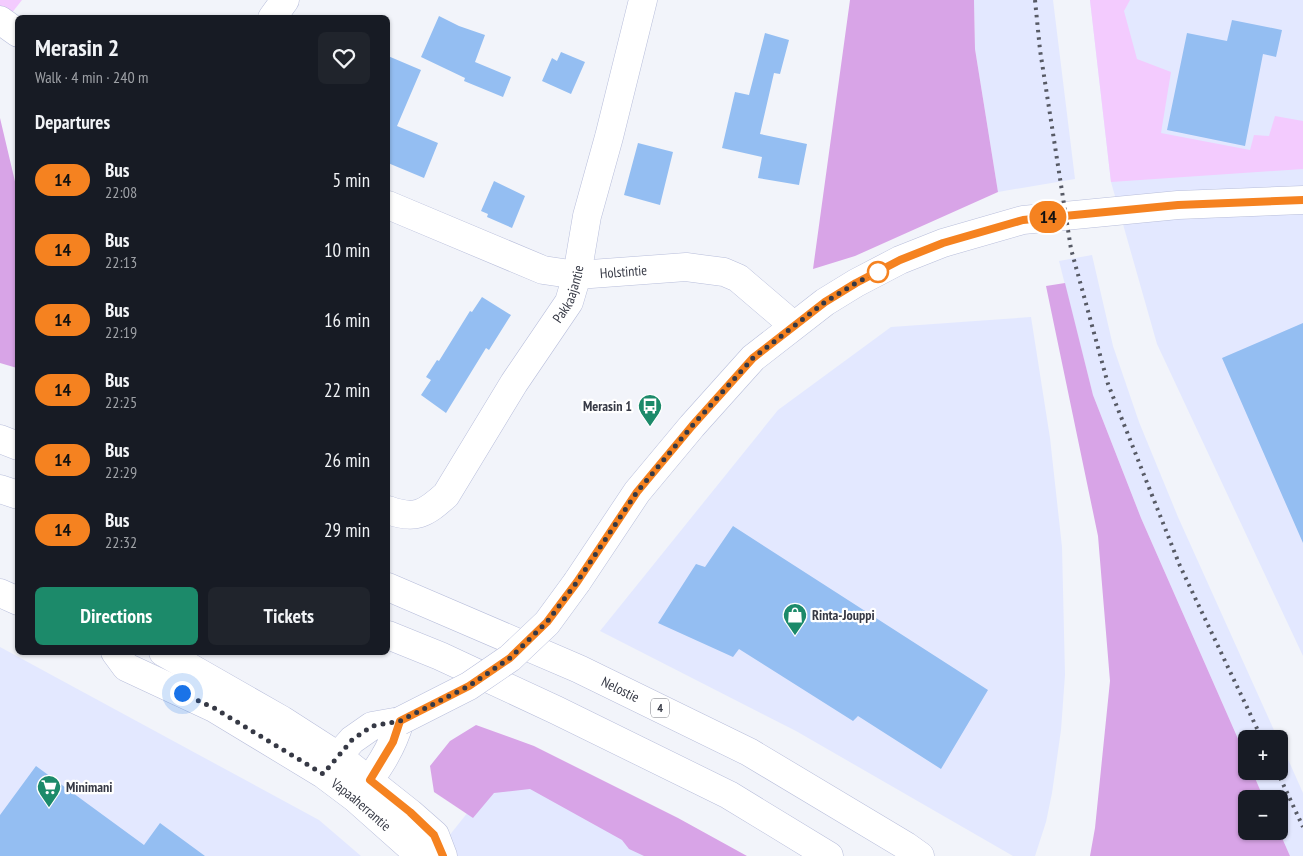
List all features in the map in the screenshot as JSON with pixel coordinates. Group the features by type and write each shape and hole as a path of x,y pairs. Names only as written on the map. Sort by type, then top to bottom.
{"main road":[{"path":"274,15 285,0"},
{"name":"Pakkaajantie","path":"390,511 399,514 416,515 431,509 446,495 514,383 569,302 577,275 587,216 643,0"},
{"path":"0,20 15,31"},
{"path":"330,765 352,740 372,726 400,721 469,686 510,658 547,622 577,582 637,492 692,426 753,358 793,325 856,283 900,260 943,243 1023,220 1178,205 1303,200"},
{"name":"Holstintie","path":"390,206 543,270 577,275 686,267 724,272 738,278 793,325"},
{"path":"0,439 15,445"},
{"path":"0,489 15,494"},
{"name":"Nelostie","path":"390,588 579,669 749,752 920,856"},
{"path":"0,593 15,600"},
{"path":"390,636 440,656 556,710 728,795 829,856"},
{"name":"Vapaaherrantie","path":"117,655 126,666 330,765"},
{"name":"Vapaaherrantie","path":"168,655 282,720 330,765 362,789 410,812 434,835 443,856"},
{"path":"362,789 393,742 400,721"},
{"name":"Vapaaherrantie","path":"362,789 418,854 426,856"}],"shaded area":[{"path":"0,0 22,0 0,28"},
{"path":"850,0 974,0 975,49 998,192 855,256 813,269"},
{"path":"974,0 1053,0 1075,179 998,192 975,49"},
{"path":"1090,0 1303,0 1303,656 1157,344 1111,182"},
{"path":"1090,0 1130,0 1124,11 1137,59 1171,72 1161,133 1250,150 1254,135 1269,136 1275,116 1303,121 1303,169 1111,182"},
{"path":"0,118 15,182 15,367 0,363"},
{"path":"1092,255 1113,346 1139,422 1178,517 1274,730 1238,730 1238,739 1141,518 1093,395 1059,261"},
{"path":"1065,283 1093,395 1141,518 1238,739 1238,780 1256,780 1260,790 1238,790 1238,840 1283,840 1290,856 1090,856 1095,828 1110,681 1098,536 1046,286"},
{"path":"1031,317 1050,438 1062,547 1065,675 1061,730 1046,822 1035,856 1013,856 796,731 600,631 778,410 891,327"},
{"path":"0,647 319,820 361,856 0,856"},
{"path":"476,725 534,746 678,818 747,856 644,856 629,849 622,840 530,789 494,793 473,818 434,792 430,766 450,741"},
{"path":"1288,759 1303,793 1303,856 1290,856 1283,840 1288,840 1288,790 1260,790 1256,780 1288,780"},
{"path":"533,781 676,856 433,856 488,787"}],"building":[{"path":"439,16 459,26 485,35 475,62 511,77 503,97 464,81 465,78 421,57"},
{"path":"1232,20 1282,30 1276,57 1263,54 1245,146 1167,130 1187,33 1227,41"},
{"path":"765,33 789,40 780,74 774,73 760,134 807,144 799,185 758,178 762,157 722,148 735,92 749,95"},
{"path":"561,52 585,62 571,94 542,81 552,58 557,61"},
{"path":"390,57 421,70 397,126 438,143 424,178 390,164"},
{"path":"638,143 673,152 660,205 624,195"},
{"path":"494,181 525,196 512,228 487,217 488,214 481,211"},
{"path":"482,297 511,315 489,350 486,348 446,413 421,395 431,380 426,377 437,360 439,361 470,311 472,312"},
{"path":"1303,323 1303,543 1222,358"},
{"name":"Rinta-Jouppi","path":"733,526 988,690 941,769 858,716 853,721 739,649 733,657 658,623 696,564 705,567"},
{"name":"Minimani","path":"36,766 144,845 160,823 205,856 0,856 0,815"}],"railway":[{"path":"1035,0 1040,50 1071,249 1108,384 1180,566 1258,730"},
{"path":"1281,780 1303,827"}],"bus line":[{"name":"14","path":"443,856 434,835 410,812 370,780 393,742 400,721 469,686 510,658 547,622 577,582 637,492 692,426 753,358 793,325 856,283 900,260 943,243 1023,220 1178,205 1303,200"}],"place":[{"name":"Merasin 1","path":"650,427"},
{"name":"Rinta-Jouppi","path":"795,636"},
{"name":"Minimani","path":"49,808"}],"route":[{"path":"182,693 214,708 323,774 352,740 372,726 400,721 469,686 510,658 547,622 577,582 637,492 692,426 753,358 825,302 878,272"}]}
